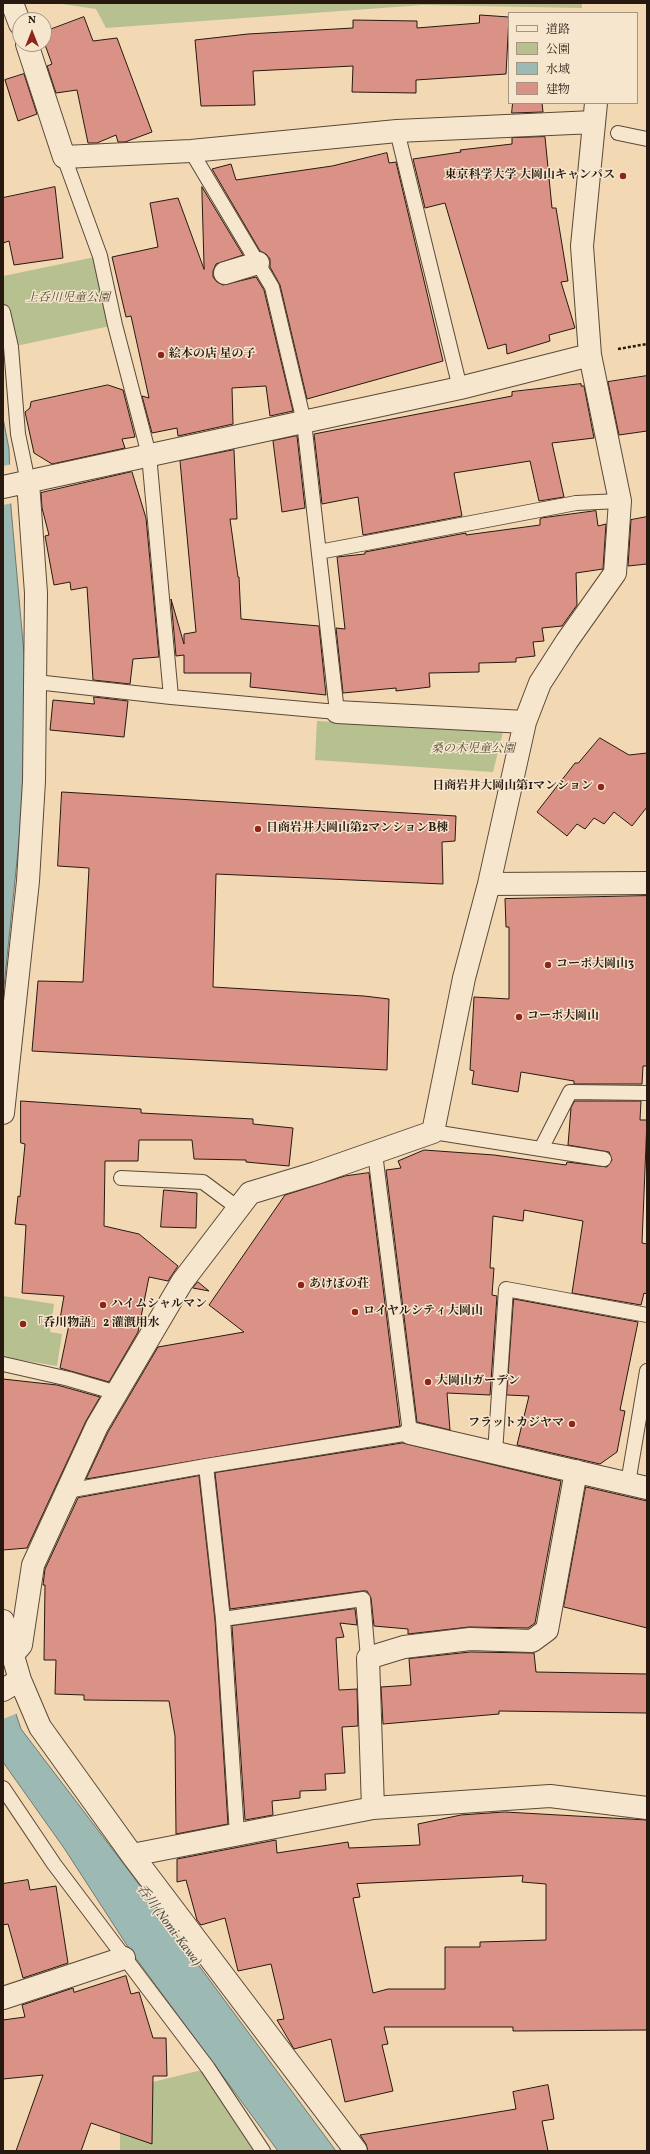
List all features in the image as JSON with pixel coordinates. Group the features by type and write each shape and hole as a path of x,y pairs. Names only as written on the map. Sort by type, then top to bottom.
{"street":[{"path":"14,1653 21,1645 33,1565 97,1426 182,1282 250,1192 316,1173 433,1132 464,978 489,884 525,722 544,677 566,641 615,573 620,500 590,355 582,246 595,113 191,151 64,157 30,52"},
{"path":"225,273 258,263"},
{"path":"3,1113 28,881 34,781 36,593 18,484 460,388 590,355"},
{"path":"337,712 525,722"},
{"path":"489,884 647,883"},
{"path":"410,1432 637,1485"},
{"path":"373,1808 368,1658 404,1647 470,1639 532,1641 547,1630 576,1471"},
{"path":"3,1621 14,1653 13,1684 40,1727 132,1855 356,2151"},
{"path":"132,1855 373,1808 550,1796 647,1808"},
{"path":"3,1998 124,1958"}],"lane":[{"path":"397,131 460,388"},
{"path":"618,133 647,139"},
{"path":"36,682 171,697 337,712 304,422 272,287 191,151"},
{"path":"64,157 100,256 115,326 149,455 171,697"},
{"path":"3,312 11,347 18,434 18,484"},
{"path":"319,552 576,503 620,500"},
{"path":"541,1149 570,1092 647,1093"},
{"path":"433,1132 604,1159"},
{"path":"67,1491 410,1432 375,1153"},
{"path":"121,1178 203,1182 238,1208"},
{"path":"495,1453 506,1289 647,1315"},
{"path":"3,1364 69,1379 116,1393"},
{"path":"637,1485 647,1371"},
{"path":"206,1466 223,1619 236,1834"},
{"path":"223,1619 363,1599 368,1658"},
{"path":"3,1788 54,1864 208,2068 263,2151"}],"green space":[{"path":"55,3 582,3 582,8 423,5 106,28 96,9"},
{"name":"上呑川児童公園","path":"100,256 115,325 11,347 3,312 3,276"},
{"name":"桑の木児童公園","path":"317,721 503,732 493,772 315,760"},
{"path":"3,1296 54,1304 50,1332 62,1334 57,1366 3,1357"},
{"path":"202,2070 255,2151 120,2151 120,2090"}],"water":[{"path":"3,418 9,449 11,508 28,699 25,783 3,996"},
{"name":"呑川 (Nomi-Kawa)","path":"3,1675 21,1729 126,1867 336,2151 278,2151 132,1953 64,1848 3,1762"}],"pier":[{"path":"12,464 13,503 3,505 3,466"},
{"path":"3,1673 18,1713 3,1719"}],"building":[{"path":"480,15 508,17 506,74 416,80 416,93 352,92 353,66 253,71 255,105 201,106 195,40 248,34 353,28 353,20 417,21 417,28 479,23"},
{"path":"84,17 93,41 117,38 152,132 125,142 118,142 116,135 97,143 88,143 77,90 56,93 47,66 52,64 48,52 52,52 52,29"},
{"path":"24,74 37,114 18,121 5,80"},
{"path":"513,104 542,104 543,112 512,113"},
{"path":"545,137 552,208 556,208 568,281 561,282 575,328 549,335 550,341 507,354 506,344 488,349 445,203 425,208 413,159 461,152 460,150 512,144 512,138"},
{"path":"387,153 389,163 396,162 443,361 307,399 280,285 270,267 270,259 266,254 260,251 212,169 231,164 236,180 332,166"},
{"path":"55,187 63,258 14,265 9,241 3,243 3,198"},
{"path":"202,187 243,255 216,264 213,271 213,277 217,282 223,285 256,277 264,290 293,411 270,416 266,386 232,388 233,424 178,436 177,428 152,433 142,396 149,398 131,316 126,317 112,257 158,247 150,203 178,198 204,269"},
{"path":"647,376 647,431 619,435 608,382"},
{"path":"581,384 581,386 584,386 594,438 552,443 564,497 539,501 530,461 454,473 462,516 363,535 358,497 322,504 314,434 512,396 512,392"},
{"path":"108,385 123,390 135,437 122,439 125,448 52,464 34,453 25,412 30,408 31,402"},
{"path":"297,436 305,508 282,512 273,441"},
{"path":"234,450 237,519 230,519 239,577 241,619 319,626 326,695 250,687 251,673 184,673 184,655 176,656 171,599 184,644 184,634 196,632 180,461"},
{"path":"132,472 146,518 159,657 133,659 130,684 93,680 87,587 71,590 70,582 54,585 45,536 49,535 42,508 41,493"},
{"path":"596,511 598,526 606,524 603,569 576,573 577,605 562,626 542,628 544,641 533,642 535,656 516,658 516,662 479,663 479,672 429,673 430,687 396,691 396,688 343,693 336,628 345,629 337,557 365,554 365,552 466,533 466,535 540,525 540,519 542,518"},
{"path":"647,517 647,564 628,566 631,520"},
{"path":"94,697 128,701 124,737 50,730 53,700 94,704"},
{"name":"日商岩井大岡山第1マンション","path":"600,738 629,755 647,753 647,807 632,826 614,812 604,824 594,818 585,829 577,824 567,836 537,812 575,763 578,763"},
{"path":"62,792 456,816 455,841 442,842 443,884 216,874 213,987 364,996 389,999 387,1070 32,1051 38,981 83,982 89,868 58,866"},
{"path":"647,896 647,1066 643,1066 642,1084 574,1084 574,1081 521,1072 518,1092 472,1084 474,1071 470,1070 474,997 509,999 509,927 506,927 505,899"},
{"path":"21,1101 141,1109 141,1113 253,1119 253,1124 293,1128 289,1166 246,1162 246,1160 194,1159 192,1140 139,1140 138,1161 105,1161 104,1226 139,1234 178,1266 168,1281 149,1277 138,1332 109,1382 60,1368 70,1320 60,1319 64,1296 22,1293 26,1225 15,1224 18,1196 20,1197 25,1144 21,1143"},
{"path":"575,1101 641,1101 640,1120 647,1120 642,1243 647,1244 647,1294 644,1293 641,1305 572,1293 583,1221 524,1210 523,1221 493,1216 490,1268 494,1268 492,1295 497,1296 490,1395 447,1393 450,1430 417,1422 386,1170 401,1168 398,1161 424,1150 494,1155 566,1165 567,1162 607,1167 612,1160 609,1152 568,1145 571,1108"},
{"path":"369,1173 400,1426 86,1479 108,1432 158,1347 244,1332 209,1305 285,1195 345,1176"},
{"path":"164,1190 197,1193 196,1228 161,1227"},
{"path":"198,1282 209,1291 193,1288"},
{"path":"514,1299 638,1322 620,1410 625,1411 617,1452 600,1464 517,1445 529,1396 507,1395"},
{"path":"3,1379 57,1385 100,1397 86,1421 27,1548 3,1550"},
{"path":"403,1443 561,1481 535,1623 528,1628 469,1627 408,1634 408,1629 374,1626 371,1598 367,1591 230,1609 215,1473"},
{"path":"199,1476 215,1620 228,1824 176,1834 175,1736 169,1701 84,1700 84,1695 55,1694 56,1660 44,1660 45,1585 43,1585 45,1569 78,1498"},
{"path":"586,1487 647,1501 647,1628 564,1607"},
{"path":"355,1609 357,1625 340,1623 344,1637 336,1638 339,1690 357,1689 358,1726 342,1727 345,1773 325,1774 326,1790 300,1791 300,1798 272,1801 273,1815 245,1820 232,1626"},
{"path":"471,1652 534,1653 536,1672 647,1674 647,1713 499,1711 499,1714 383,1724 381,1687 411,1685 409,1659"},
{"path":"505,1812 647,1820 647,2030 513,2031 513,2027 384,2027 388,2044 382,2045 393,2091 345,2102 331,2039 294,2049 277,2020 284,2019 271,1964 238,1971 225,1918 201,1925 197,1920 186,1880 177,1882 177,1859 276,1840 277,1853 348,1842 349,1848 420,1845 418,1824 461,1815","holes":["523,1876 522,1882 546,1884 546,1940 480,1942 480,1947 445,1947 445,1989 388,1989 373,1993 353,1898 360,1897 357,1884"]},
{"path":"28,1880 30,1890 56,1886 68,1963 23,1978 8,1924 3,1925 3,1884"},
{"path":"126,1976 131,1994 139,1992 153,2038 166,2038 167,2076 153,2076 152,2144 91,2123 81,2151 16,2151 43,2075 3,2079 3,2020 25,2017 22,2005 73,1988 74,1992"},
{"path":"548,2085 554,2119 542,2121 548,2151 368,2151 366,2144 360,2135 516,2109 513,2092"}],"place":[{"name":"東京科学大学 大岡山キャンパス","path":"623,176"},
{"name":"絵本の店 星の子","path":"161,355"},
{"name":"日商岩井大岡山第1マンション","path":"601,787"},
{"name":"日商岩井大岡山第2マンションB棟","path":"258,829"},
{"name":"コーポ大岡山3","path":"548,965"},
{"name":"コーポ大岡山","path":"519,1017"},
{"name":"あけぼの荘","path":"301,1285"},
{"name":"ハイムシャルマン","path":"103,1305"},
{"name":"ロイヤルシティ大岡山","path":"355,1312"},
{"name":"「呑川物語」2 灌漑用水","path":"23,1324"},
{"name":"大岡山ガーデン","path":"428,1382"},
{"name":"フラットカジヤマ","path":"572,1424"}]}
